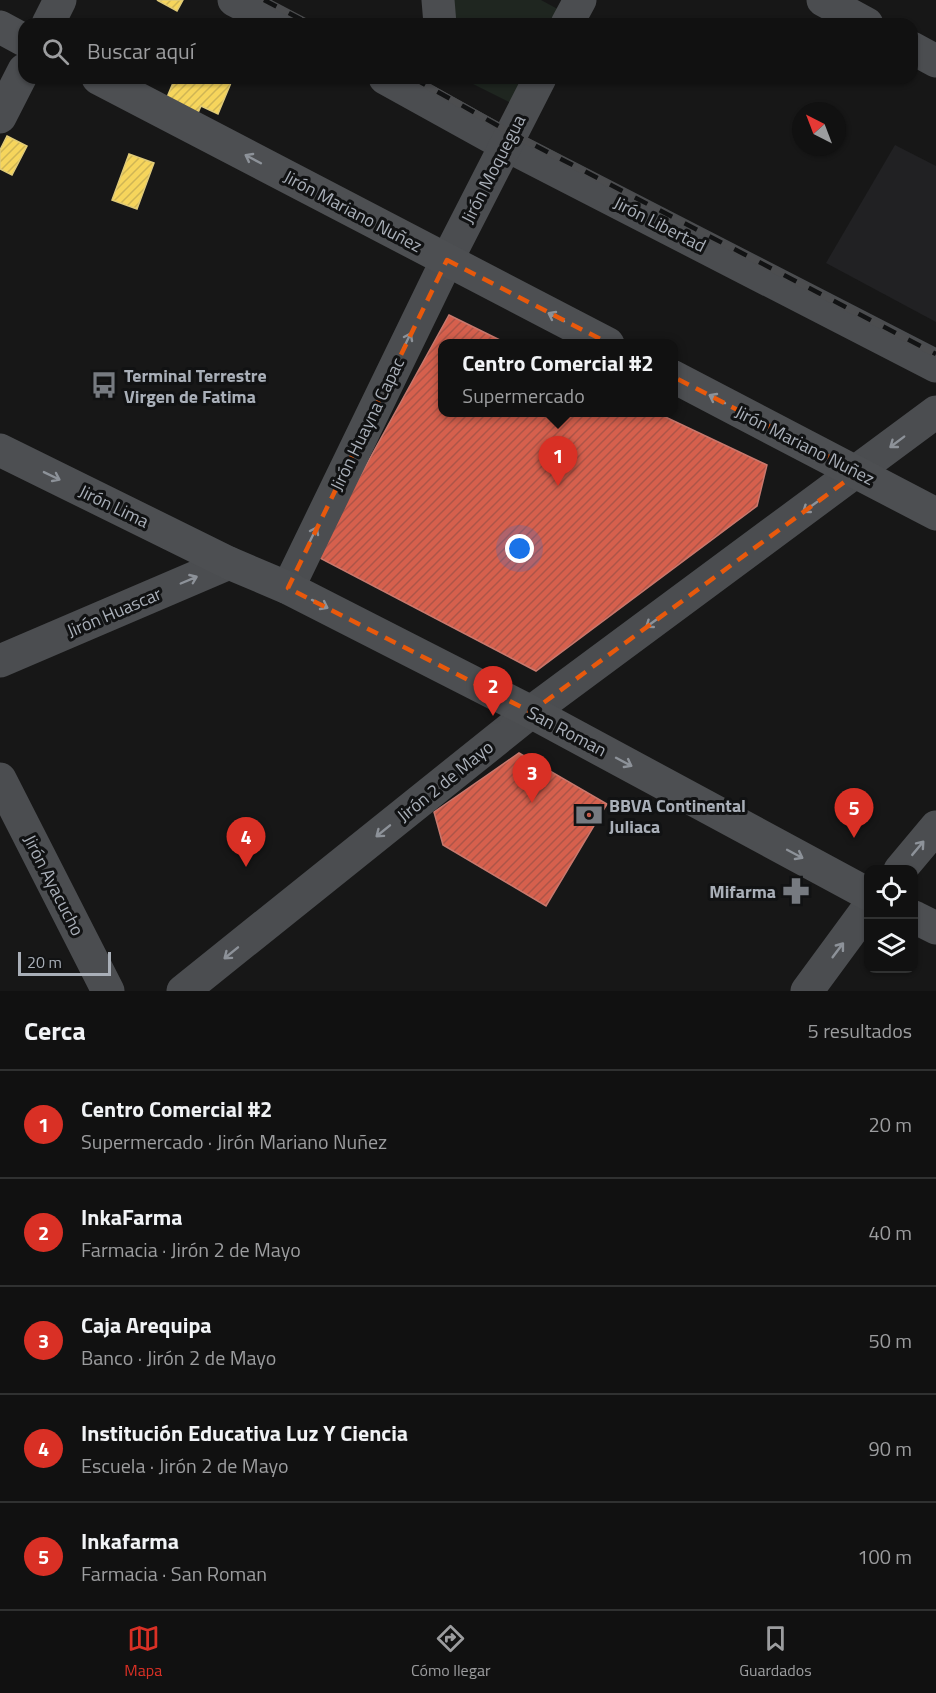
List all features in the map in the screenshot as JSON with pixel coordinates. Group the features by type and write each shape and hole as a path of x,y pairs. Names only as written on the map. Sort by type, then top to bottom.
{"main road":[{"path":"0,27 18,36"},
{"name":"Jirón Mariano Nuñez","path":"110,84 598,339"},
{"name":"Jirón Mariano Nuñez","path":"678,379 936,514"},
{"name":"Jirón Lima","path":"0,450 229,563"},
{"name":"San Roman","path":"229,563 288,588 531,712 864,892"},
{"path":"918,919 936,928"}],"street":[{"path":"51,18 60,0"},
{"path":"234,0 268,18"},
{"path":"438,0 440,18"},
{"path":"823,0 856,18"},
{"path":"918,51 936,61"},
{"path":"0,117 18,82"},
{"name":"Jirón Libertad","path":"408,84 442,93 506,145 936,366"},
{"name":"Jirón Moquegua","path":"447,260 537,84"},
{"name":"Jirón Huayna Capac","path":"288,588 447,260"},
{"name":"Jirón 2 de Mayo","path":"183,991 531,712 936,412"},
{"name":"Jirón Huascar","path":"0,661 229,563"},
{"name":"Jirón Ayacucho","path":"0,779 108,991"},
{"path":"904,865 936,827"},
{"path":"807,991 864,913"}],"highlighted area":[{"path":"447,260 858,472 531,712 288,588"}],"shaded area":[{"path":"444,0 541,0 565,13 562,18 445,18"},
{"path":"473,84 528,84 517,106"},
{"path":"895,145 936,166 936,322 826,263"}],"building: Viviendas":[{"path":"157,0 183,0 177,11"},
{"path":"172,84 230,84 218,114 201,106 197,115 165,102"},
{"path":"7,136 27,146 12,175 0,169 0,150"},
{"path":"129,154 154,163 137,209 112,200"}],"building: Comercios":[{"path":"449,315 498,339 438,339 438,417 666,417 767,465 757,506 536,671 316,556"},
{"path":"519,753 607,804 546,906 443,845 434,812"}],"railway":[{"path":"264,0 298,18"},
{"path":"424,84 511,133 936,354"}],"place":[{"name":"Terminal Terrestre Virgen de Fatima","path":"104,385"},
{"name":"Centro Comercial #2","path":"558,486"},
{"name":"InkaFarma","path":"493,716"},
{"name":"Caja Arequipa","path":"532,803"},
{"name":"BBVA Continental Juliaca","path":"589,815"},
{"name":"Inkafarma","path":"854,838"},
{"name":"Institución Educativa Luz Y Ciencia","path":"246,867"},
{"name":"Mifarma","path":"796,891"}]}
